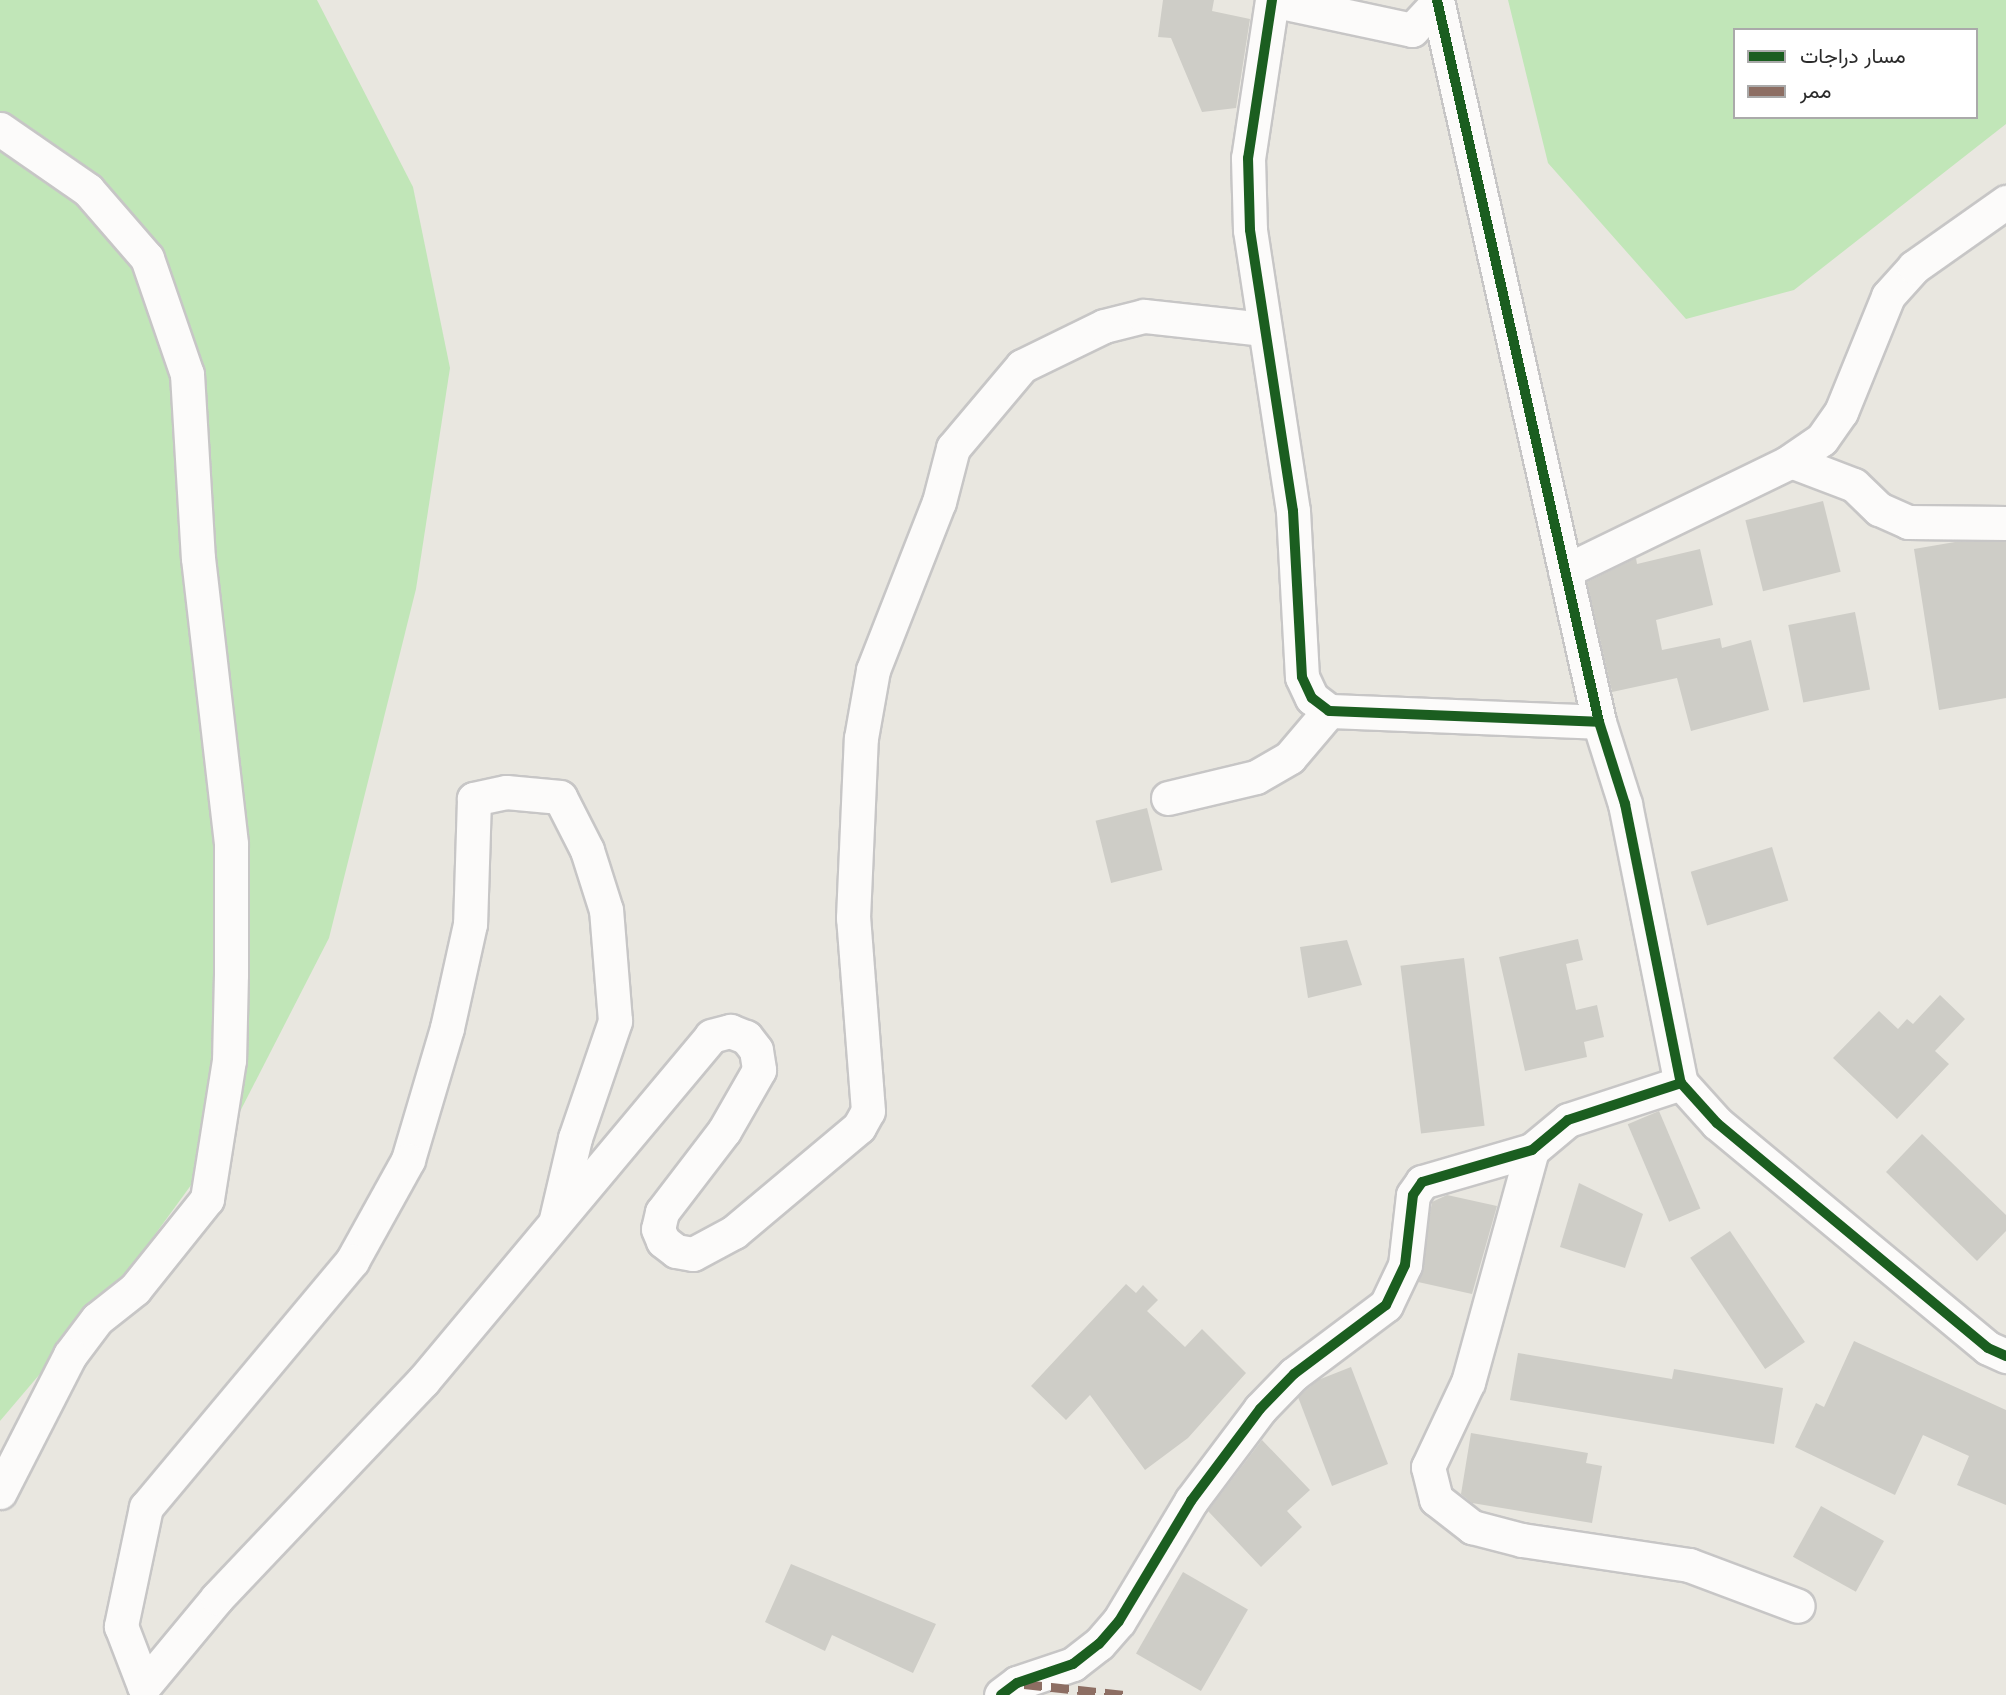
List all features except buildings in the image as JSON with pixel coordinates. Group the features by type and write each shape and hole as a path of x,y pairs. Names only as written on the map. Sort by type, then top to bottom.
{"street":[{"path":"1437,1 1412,30 1272,0 1248,158 1250,230 1293,511 1302,677 1312,698 1329,711 1599,722"},
{"path":"1437,1 1599,722 1625,804 1681,1083 1717,1123 1988,1348 2006,1356"},
{"path":"0,129 88,190 147,258 187,374 198,558 231,844 232,961 229,1060 206,1199 135,1289 97,1319 71,1355 0,1492"},
{"path":"1566,571 1791,461 1822,439 1841,412 1888,296 1914,267 2006,202"},
{"path":"556,1219 575,1138 615,1021 606,910 587,850 560,797 506,792 474,799 470,924 447,1028 408,1160 352,1261 146,1507 121,1626 144,1686 217,1598 423,1381 711,1036 730,1031 746,1037 756,1050 759,1070 724,1132 662,1212 658,1229 663,1241 676,1251 693,1254 734,1233 859,1127 868,1111 853,918 861,738 873,670 939,502 953,448 1022,366 1104,326 1144,316 1264,329"},
{"path":"1791,461 1854,485 1879,509 1908,522 2006,523"},
{"path":"1168,798 1256,777 1290,757 1329,711"},
{"path":"1001,1695 1017,1683 1073,1664 1099,1644 1198,1491 1259,1409 1294,1374 1386,1305 1405,1265 1413,1195 1422,1182 1532,1150 1568,1120 1681,1083"},
{"path":"1532,1150 1468,1382 1428,1466 1436,1500 1472,1527 1522,1540 1689,1564 1798,1606"}],"green space":[{"path":"0,0 317,0 413,187 450,368 416,589 329,938 229,1133 135,1262 0,1421"},
{"path":"1508,0 2006,0 2006,124 1794,290 1686,319 1548,163"}],"marked path":[{"path":"1024,1684 1126,1695"}],"cycle path":[{"path":"1272,0 1248,158 1250,230 1293,511 1302,677 1312,698 1329,711 1599,722"},
{"path":"1437,0 1599,722 1625,804 1681,1083 1717,1123 1988,1348 2006,1356"},
{"path":"1001,1695 1017,1683 1073,1664 1099,1644 1119,1621 1191,1501 1260,1409 1294,1374 1386,1305 1405,1265 1413,1195 1422,1182 1532,1150 1568,1120 1681,1083"}]}
